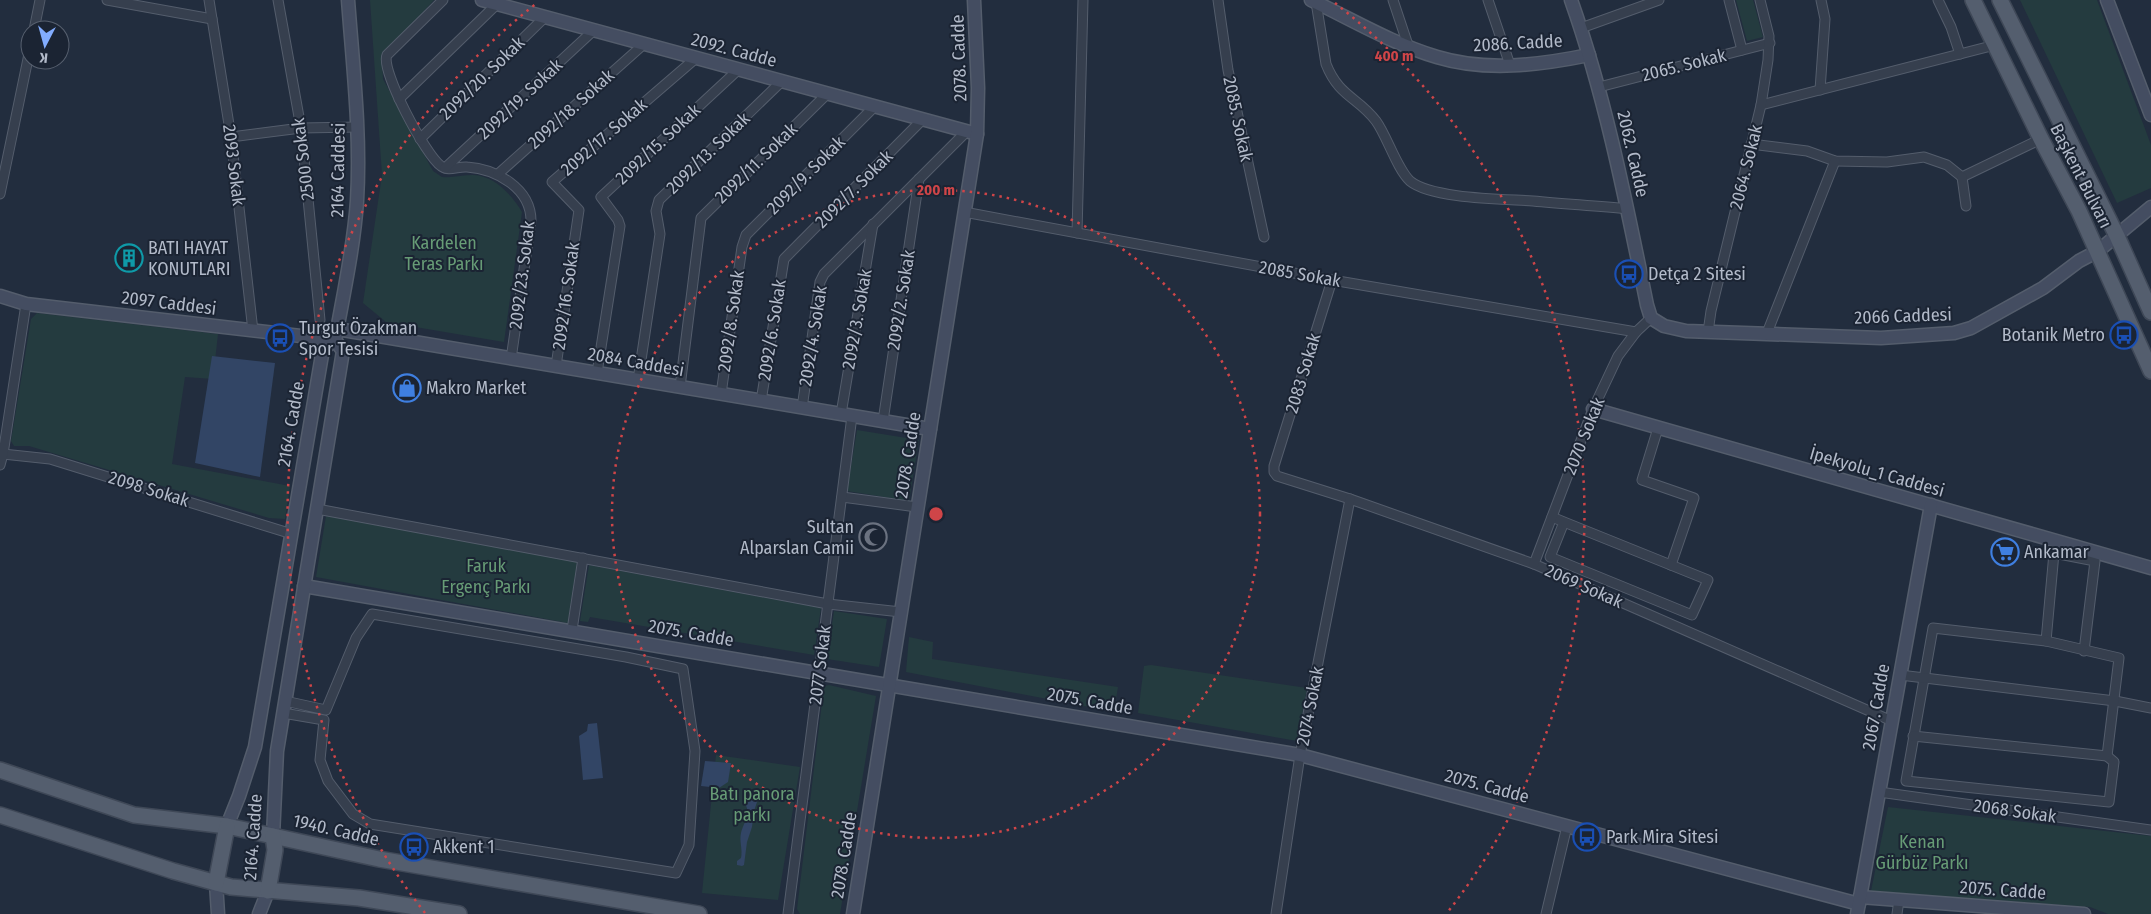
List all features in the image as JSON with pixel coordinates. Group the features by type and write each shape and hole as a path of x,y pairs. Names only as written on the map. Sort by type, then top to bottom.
{"main road":[{"name":"Başkent Bulvarı","path":"1974,0 1995,46 2098,251 2151,371"},
{"name":"Başkent Bulvarı","path":"2000,0 2117,236 2151,312"},
{"name":"1940. Cadde","path":"0,770 134,815 227,826 379,859 699,914"},
{"path":"0,815 240,889 268,891 385,908 459,914"},
{"name":"2164. Cadde","path":"216,883 227,826"},
{"name":"2164. Cadde","path":"268,891 275,850 274,836"}],"street":[{"path":"36,20 40,0"},
{"path":"107,0 212,18"},
{"name":"2093 Sokak","path":"209,0 231,137 253,331"},
{"name":"2500 Sokak","path":"278,0 301,128 320,320"},
{"name":"2164 Caddesi","path":"336,335 357,203 358,127 348,0"},
{"path":"443,0 387,55 385,60 399,99 420,139 438,164 445,168"},
{"name":"2092. Cadde","path":"482,0 497,4 511,4 545,17 972,132"},
{"name":"2078. Cadde","path":"852,914 964,212 978,88 974,0"},
{"path":"1077,233 1083,0"},
{"name":"2085. Sokak","path":"1218,0 1228,70 1264,238"},
{"path":"1393,0 1409,48"},
{"path":"1488,0 1510,65"},
{"name":"2062. Cadde","path":"1571,0 1599,86 1628,209 1646,305 1651,318"},
{"path":"1581,28 1659,0"},
{"path":"1729,0 1742,50"},
{"name":"2064. Sokak","path":"1708,332 1711,311 1761,105 1770,43 1760,0"},
{"path":"1820,90 1825,19 1821,0"},
{"path":"1938,0 1951,26 1960,54"},
{"path":"2107,0 2151,115"},
{"path":"1314,1 1326,64 1330,74 1344,93 1376,121 1409,180 1427,189 1451,194 1628,209"},
{"name":"2086. Cadde","path":"1314,1 1409,48 1439,58 1467,63 1510,65 1547,63 1589,55"},
{"path":"399,99 497,4"},
{"name":"2092/20. Sokak","path":"420,139 545,17"},
{"name":"2092/19. Sokak","path":"445,168 594,30"},
{"name":"2065. Sokak","path":"1599,86 1770,43"},
{"name":"2092/18. Sokak","path":"498,174 644,44"},
{"path":"1761,105 1995,46"},
{"name":"2092/17. Sokak","path":"577,225 579,210 552,182 696,58"},
{"name":"2092/15. Sokak","path":"597,373 619,222 601,197 739,69"},
{"path":"0,194 26,70"},
{"name":"2092/13. Sokak","path":"638,380 660,234 656,211 659,200 782,81"},
{"name":"2092/11. Sokak","path":"680,387 702,216 828,93"},
{"name":"2092/9. Sokak","path":"742,247 748,233 875,106"},
{"name":"2092/7. Sokak","path":"784,259 923,119"},
{"path":"231,137 301,128 358,127"},
{"path":"873,224 919,179 972,132"},
{"path":"1962,177 2041,139"},
{"path":"1751,144 1807,151 1835,161 1887,162 1924,157 1947,165 1962,177 1966,206"},
{"path":"1767,332 1835,161"},
{"name":"2092/23. Sokak","path":"445,168 468,167 498,174 512,184 522,195 531,214 511,359"},
{"name":"2092/2. Sokak","path":"883,421 919,179"},
{"name":"2066 Caddesi","path":"1651,318 1664,326 1677,330 1767,332 1881,338 1932,336 1971,328 2043,288 2079,261 2098,251 2151,207"},
{"name":"2085 Sokak","path":"964,212 1332,280 1636,332"},
{"name":"2092/4. Sokak","path":"802,408 820,282 829,267 873,224"},
{"name":"2092/3. Sokak","path":"847,415 873,224"},
{"name":"2092/16. Sokak","path":"556,366 577,225"},
{"name":"2092/8. Sokak","path":"721,394 742,247"},
{"name":"2092/6. Sokak","path":"761,401 784,259"},
{"name":"2083 Sokak","path":"1274,466 1332,280"},
{"name":"2097 Caddesi","path":"0,296 26,304 253,331 336,335"},
{"path":"0,465 4,454 26,304"},
{"name":"2070 Sokak","path":"1534,564 1593,409 1618,356 1636,332 1651,318"},
{"name":"2084 Caddesi","path":"336,335 556,366 930,429"},
{"name":"2164. Cadde","path":"227,826 255,747 323,349 336,335 343,351 284,707 275,776 274,836"},
{"name":"İpekyolu_1 Caddesi","path":"1593,409 2151,568"},
{"name":"2077 Sokak","path":"788,914 842,497 847,415"},
{"path":"1658,428 1642,480 1694,498 1671,565"},
{"name":"2098 Sokak","path":"4,454 50,458 292,534"},
{"name":"2069 Sokak","path":"1274,466 1274,472 1277,476 1350,498 1534,564 1892,721"},
{"path":"842,497 917,507"},
{"name":"2074 Sokak","path":"1276,914 1300,755 1350,498"},
{"name":"2067. Cadde","path":"1858,905 1931,506"},
{"path":"317,509 828,604 900,612"},
{"path":"1552,517 1708,580 1692,615 1550,557 1564,522"},
{"path":"2046,641 2054,553 2095,561 2084,651"},
{"path":"572,630 582,558"},
{"name":"2075. Cadde","path":"304,586 1300,755 1858,905 1899,900 2084,914"},
{"path":"372,614 626,656 683,669 695,751 689,846 676,874 370,824 353,814 328,781 320,760 324,720 326,710 356,638 372,614"},
{"path":"1913,736 2107,756 2114,762 2109,802 1906,780 1913,736 1924,678 1932,628 2046,641 2119,658 2107,756"},
{"path":"1900,675 2115,701 2151,708"},
{"path":"284,707 326,710"},
{"path":"284,707 324,720"},
{"name":"2068 Sokak","path":"1879,792 2151,830"},
{"path":"1546,914 1567,826"},
{"name":"2164. Cadde","path":"216,883 218,914"},
{"name":"2164. Cadde","path":"259,914 268,891"},
{"path":"1897,914 1899,900"}],"green space":[{"name":"Kardelen Teras Parkı","path":"370,0 434,0 382,57 383,79 433,171 442,177 473,175 489,179 508,193 522,212 504,342 386,322 363,303 382,175"},
{"path":"1736,0 1753,0 1763,37 1747,41"},
{"path":"2020,0 2097,0 2151,145 2151,188 2117,203"},
{"path":"37,313 218,334 213,379 185,377 172,464 290,486 285,519 269,518 29,446 14,446 11,441 31,319"},
{"path":"857,430 919,440 909,501 847,491"},
{"name":"Faruk Ergenç Parkı","path":"326,516 577,562 568,623 316,577"},
{"name":"Faruk Ergenç Parkı","path":"589,565 821,608 814,655 590,617 588,622 580,621"},
{"path":"834,611 887,619 879,667 827,659"},
{"path":"909,637 933,642 932,659 1118,687 1116,699 1105,710 906,672"},
{"path":"1151,665 1307,688 1297,741 1138,713 1144,666"},
{"path":"829,685 876,696 840,914 800,914 797,909 824,686"},
{"name":"Batı panora parkı","path":"716,755 800,767 778,900 702,893"},
{"name":"Kenan Gürbüz Parkı","path":"1888,807 2151,836 2151,914 2108,914 2090,907 1871,891"}],"water":[{"path":"212,356 275,363 260,477 195,463"},
{"path":"597,723 603,778 583,780 579,736 587,731 588,724"},
{"path":"705,761 731,763 728,782 719,788 701,786"},
{"path":"754,796 758,799 747,842 744,865 737,865 742,852 742,829 747,818 744,802 747,797"}],"place":[{"name":"BATI HAYAT KONUTLARI","path":"129,258"},
{"name":"Detça 2 Sitesi","path":"1629,274"},
{"name":"Botanik Metro","path":"2124,335"},
{"name":"Turgut Özakman Spor Tesisi","path":"280,338"},
{"name":"Makro Market","path":"407,388"},
{"name":"Sultan Alparslan Camii","path":"873,537"},
{"name":"Ankamar","path":"2005,552"},
{"name":"Park Mira Sitesi","path":"1587,837"},
{"name":"Akkent 1","path":"414,847"}]}
